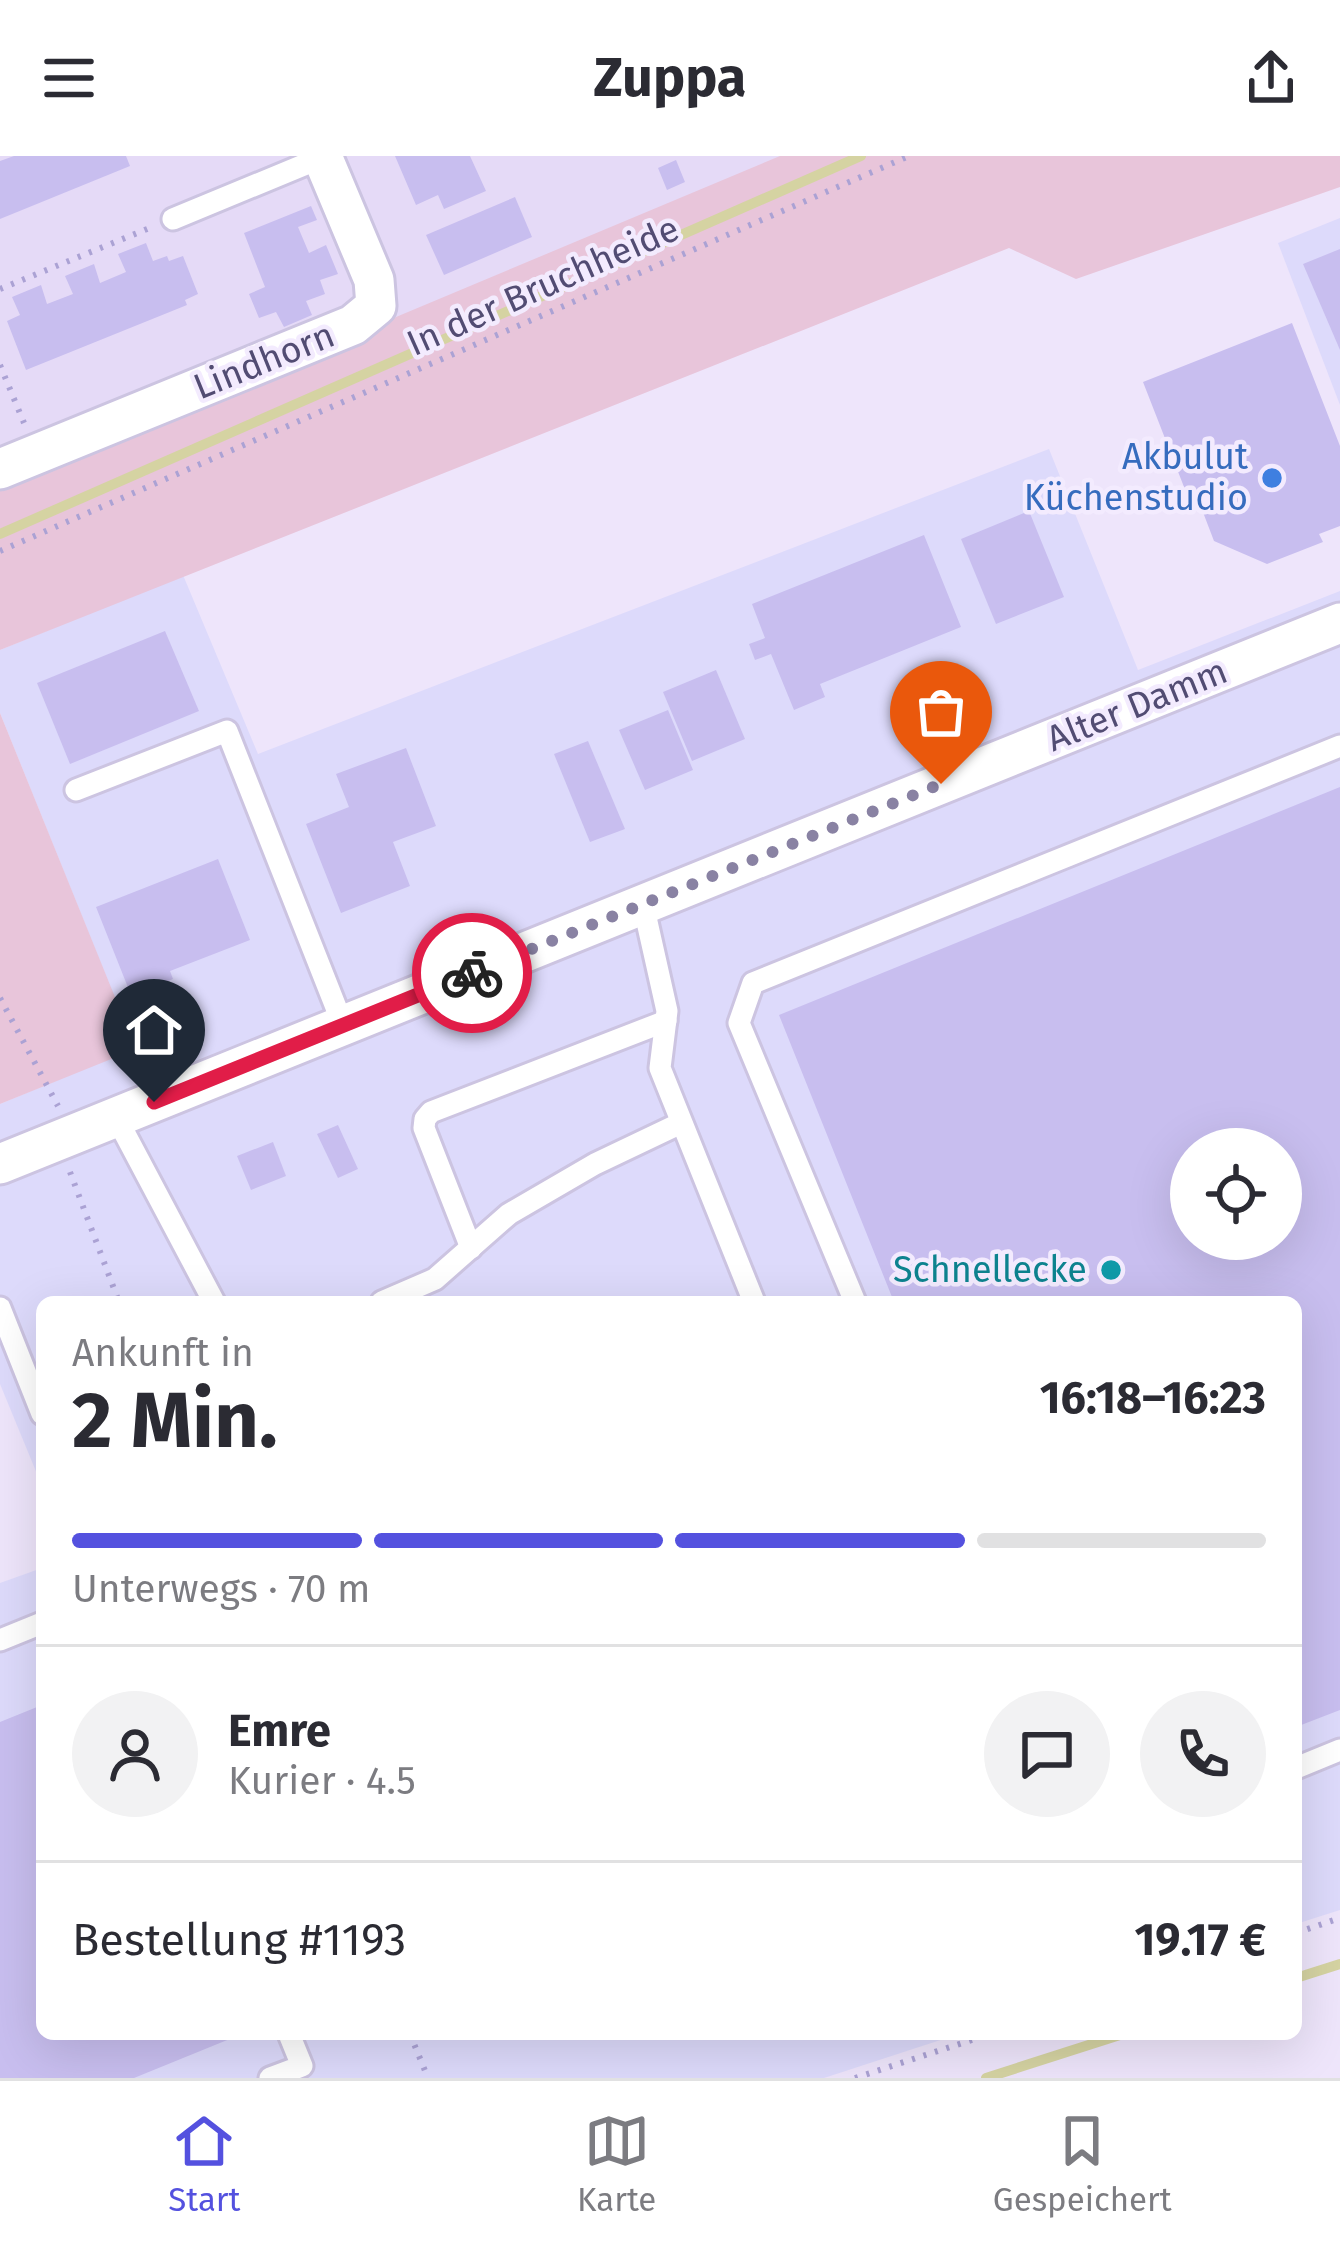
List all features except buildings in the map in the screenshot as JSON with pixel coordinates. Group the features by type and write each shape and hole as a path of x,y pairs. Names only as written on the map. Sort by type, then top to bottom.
{"street":[{"name":"Lindhorn","path":"18,461 353,325 376,306 374,280 322,157"},
{"name":"Alter Damm","path":"0,1164 1340,623"}],"lane":[{"name":"Lindhorn","path":"173,219 322,157"},
{"path":"76,790 227,731 343,1025"},
{"path":"853,1296 739,1022 753,983 1340,746"},
{"path":"643,904 667,1012 660,1068 752,1296"},
{"path":"471,1248 424,1128 430,1112 666,1021"},
{"path":"116,1117 211,1296"},
{"path":"396,1296 435,1280 509,1214 595,1164 681,1123"},
{"path":"0,1308 36,1399"},
{"path":"0,1640 36,1625"},
{"path":"1302,1766 1340,1750"},
{"path":"270,2078 302,2066 292,2040"}],"path":[{"name":"In der Bruchheide","path":"0,551 909,156"},
{"path":"0,289 173,219"},
{"path":"0,365 18,461"},
{"path":"0,998 56,1099 117,1296"},
{"path":"1302,1931 1340,1918"},
{"path":"412,2040 428,2078"},
{"path":"855,2078 972,2040"}],"shaded area":[{"path":"0,156 785,156 0,494"},
{"path":"780,156 1340,156 1340,187 1076,279 1009,248 0,650 0,483"},
{"path":"1340,218 1340,405 1278,243"},
{"path":"1049,449 1138,670 1340,591 1340,1910 1302,1922 1302,1296 36,1296 36,1471 0,1384 0,1104 135,1048 0,713 0,650 183,575 258,754"},
{"path":"0,713 136,1049 0,1104"},
{"path":"36,1570 36,2040 941,2040 824,2078 0,2078 0,1583"}],"waterway":[{"path":"0,534 861,156"},
{"path":"1302,1976 1340,1964"},
{"path":"986,2078 1104,2040"}],"way so far":[{"path":"472,973 941,784"}],"place":[{"name":"Akbulut Küchenstudio","path":"1272,478"},
{"name":"Schnellecke","path":"1111,1270"}],"route":[{"path":"154,1102 472,973"}]}
